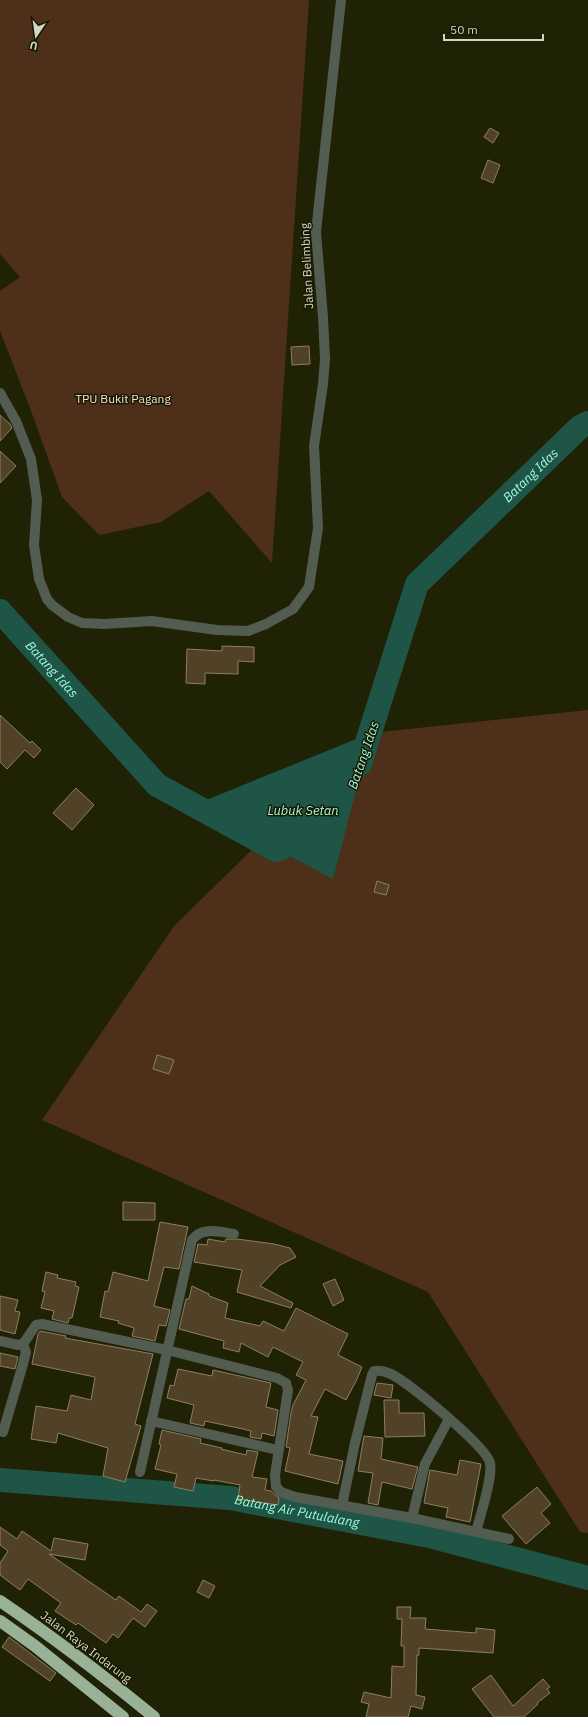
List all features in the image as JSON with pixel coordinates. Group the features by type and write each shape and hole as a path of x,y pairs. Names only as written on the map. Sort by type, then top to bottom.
{"highway":[{"name":"Jalan Raya Indarung","path":"0,1601 82,1660 154,1717"},
{"path":"0,1621 35,1646 123,1717"}],"street":[{"name":"Jalan Belimbing","path":"0,393 25,440 30,459 37,500 34,545 39,579 47,599 52,605 68,617 82,623 110,624 152,621 217,630 248,631 284,615 293,609 309,587 318,528 314,446 325,359 316,232 341,0"},
{"path":"140,1472 192,1240 196,1234 208,1230 234,1234"},
{"path":"4,1432 26,1352 24,1344 36,1325 42,1324 168,1350 277,1378 286,1383 288,1390 278,1450 275,1480 276,1487 281,1492 295,1497 412,1518 509,1539"},
{"path":"0,1341 18,1345 24,1344"},
{"path":"342,1505 355,1442 374,1371 380,1370 392,1374 422,1397 449,1419 484,1452 490,1464 489,1480 476,1532"},
{"path":"412,1518 425,1464 449,1419"},
{"path":"151,1421 278,1450"}],"green space":[{"name":"TPU Bukit Pagang","path":"0,0 309,0 272,563 209,491 161,522 99,535 62,497 0,331 0,291 20,277 0,254"},
{"path":"588,710 588,1533 580,1532 428,1292 42,1120 174,926 371,733"}],"water":[{"name":"Lubuk Setan","path":"371,733 333,879 194,805"}],"building":[{"path":"490,128 499,133 493,143 484,137"},
{"path":"488,160 500,165 493,183 481,178"},
{"path":"309,346 310,364 292,365 291,347"},
{"path":"0,415 10,424 12,428 0,441"},
{"path":"0,451 16,466 0,483"},
{"path":"222,646 254,647 254,662 238,661 238,674 205,673 205,684 186,683 187,649 222,651"},
{"path":"0,715 30,743 32,741 41,750 34,758 25,750 7,769 0,762"},
{"path":"76,788 94,805 72,830 53,813"},
{"path":"377,881 389,885 386,895 374,892"},
{"path":"157,1055 174,1060 169,1074 153,1069"},
{"path":"123,1202 155,1203 155,1220 123,1220"},
{"path":"160,1222 188,1227 179,1269 164,1267 154,1306 170,1310 166,1326 159,1325 155,1341 132,1336 134,1328 118,1323 119,1321 100,1317 105,1291 108,1292 113,1272 148,1281"},
{"path":"208,1239 225,1242 226,1239 237,1239 274,1244 290,1248 296,1257 280,1265 260,1286 293,1303 291,1308 237,1292 242,1270 194,1262 198,1244 207,1245"},
{"path":"46,1272 58,1275 57,1278 76,1282 75,1286 79,1287 72,1318 69,1318 68,1323 52,1319 54,1311 41,1308 45,1292 42,1291"},
{"path":"335,1279 344,1300 333,1306 323,1284"},
{"path":"192,1286 209,1294 209,1296 228,1303 225,1318 260,1326 263,1321 284,1331 296,1308 348,1334 338,1355 362,1367 357,1379 346,1400 325,1389 311,1416 318,1417 309,1454 343,1461 338,1484 285,1471 290,1448 286,1447 291,1413 293,1405 306,1380 296,1375 303,1362 273,1347 268,1357 241,1343 239,1352 223,1348 224,1341 179,1329 186,1299 189,1299"},
{"path":"0,1296 18,1300 15,1311 20,1312 15,1334 0,1330"},
{"path":"40,1331 66,1336 65,1338 153,1354 135,1424 141,1426 125,1482 103,1476 108,1448 58,1433 56,1443 31,1439 36,1406 67,1411 71,1395 91,1400 95,1377 32,1364 38,1334"},
{"path":"0,1353 18,1357 15,1369 0,1366"},
{"path":"178,1369 212,1376 213,1370 271,1383 266,1407 278,1410 274,1436 262,1433 261,1439 250,1437 251,1431 243,1429 205,1421 204,1426 190,1423 194,1405 167,1398 170,1385 174,1386"},
{"path":"377,1383 393,1385 391,1398 374,1395"},
{"path":"384,1400 399,1400 399,1413 424,1413 425,1436 385,1437"},
{"path":"162,1430 201,1439 200,1443 246,1455 247,1450 258,1452 252,1477 267,1479 265,1490 271,1491 279,1498 278,1505 238,1499 240,1485 214,1480 196,1478 193,1491 174,1487 177,1474 155,1469 161,1445 159,1444"},
{"path":"364,1436 383,1438 381,1459 418,1467 412,1489 382,1482 378,1505 368,1503 373,1473 358,1471"},
{"path":"460,1460 481,1464 470,1522 446,1517 448,1508 424,1503 430,1470 457,1475"},
{"path":"537,1487 551,1504 541,1513 550,1523 526,1544 502,1516"},
{"path":"0,1527 17,1539 22,1531 51,1551 54,1538 88,1544 85,1560 49,1554 116,1600 119,1596 141,1612 147,1604 157,1611 145,1627 133,1618 118,1638 113,1634 106,1643 78,1623 76,1625 55,1611 61,1603 28,1579 20,1590 0,1575 0,1563 8,1551 0,1545"},
{"path":"203,1580 215,1586 209,1598 197,1592"},
{"path":"397,1607 411,1607 410,1618 426,1618 425,1629 476,1633 476,1628 495,1630 493,1653 419,1648 419,1655 417,1655 416,1695 425,1697 422,1709 411,1706 408,1717 366,1717 369,1704 361,1702 364,1692 391,1698 392,1666 404,1667 404,1646 401,1646 402,1619 397,1619"},
{"path":"9,1637 56,1673 50,1681 2,1647"},
{"path":"491,1675 513,1706 543,1679 550,1687 547,1689 550,1693 537,1703 538,1704 524,1717 494,1717 472,1689"}],"waterway":[{"name":"Batang Idas","path":"360,764 417,584 580,427 588,423"},
{"name":"Batang Idas","path":"0,611 157,785 276,850 307,836"},
{"name":"Batang Air Putulalang","path":"0,1480 230,1498 429,1536 588,1578"}]}
